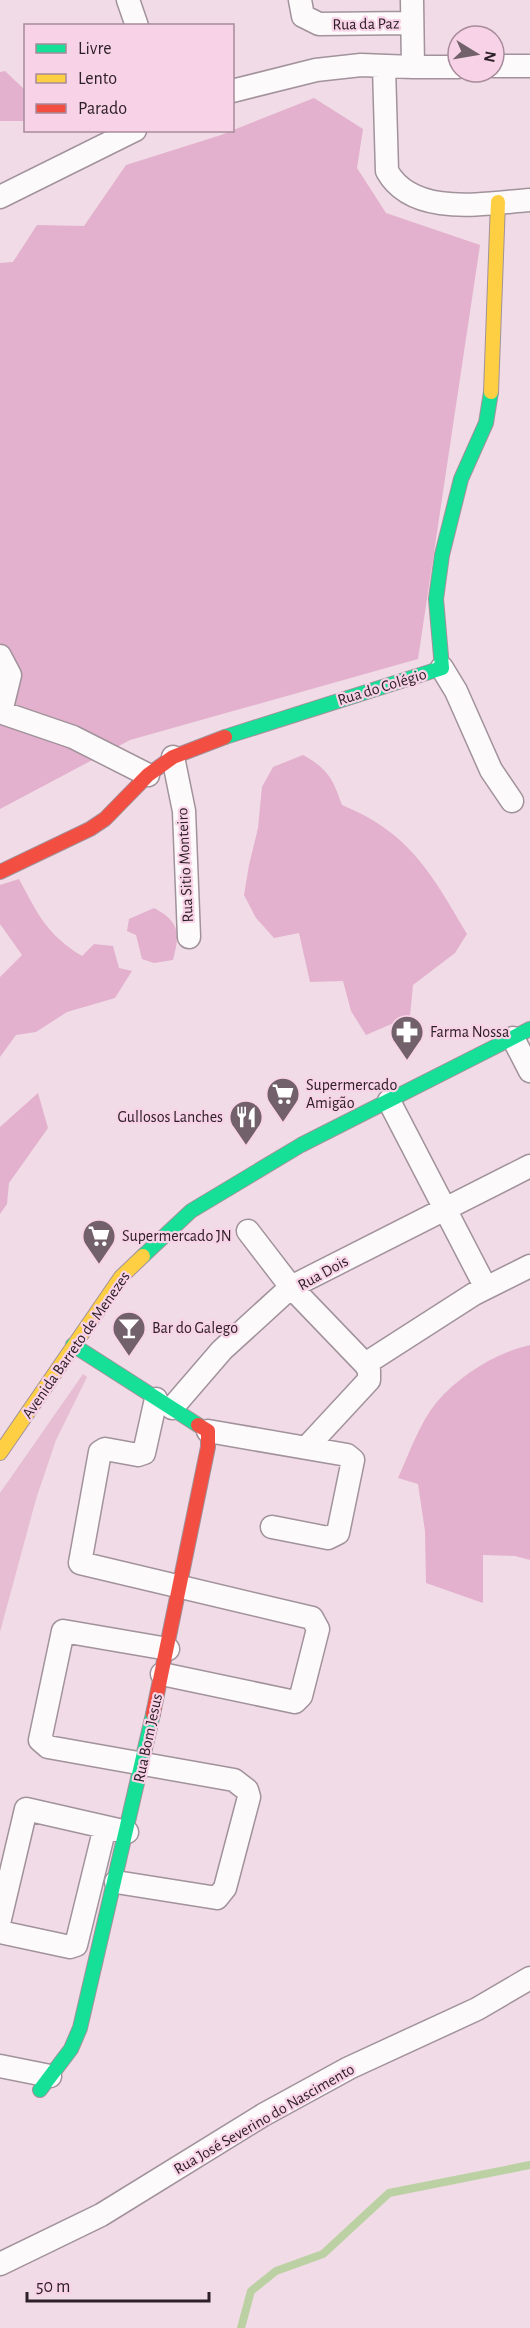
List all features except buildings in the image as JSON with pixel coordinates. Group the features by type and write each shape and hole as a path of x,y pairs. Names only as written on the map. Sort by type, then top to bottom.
{"street":[{"path":"128,0 136,24"},
{"name":"Rua da Paz","path":"300,0 303,16 319,24 412,23"},
{"path":"412,0 413,67"},
{"path":"234,91 316,70 361,65 446,67"},
{"path":"506,66 530,66"},
{"path":"384,67 387,171 391,179 423,200 443,204 530,200"},
{"path":"0,197 131,132"},
{"name":"Rua do Colégio","path":"0,872 90,829 105,819 148,775 173,758 218,739 442,668 436,599 442,555 461,479 486,423 491,394 498,202"},
{"path":"0,656 10,675 1,712 72,737 148,775"},
{"path":"442,668 456,691 491,770 512,801"},
{"name":"Rua Sitio Monteiro","path":"173,758 184,811 189,937"},
{"path":"522,1033 530,1071"},
{"name":"Avenida Barreto de Menezes","path":"0,1453 121,1277 191,1211 301,1145 522,1033"},
{"path":"389,1101 486,1288"},
{"name":"Rua Dois","path":"365,1364 291,1287 530,1166"},
{"path":"162,1674 294,1702 301,1696 318,1629 312,1618 84,1566 79,1559 100,1452 105,1449 138,1455 144,1453 164,1404 291,1287 248,1231"},
{"path":"306,1448 369,1380 369,1370 365,1364 486,1288 530,1266"},
{"path":"73,1345 208,1431 347,1455 353,1460 338,1533 328,1538 272,1527"},
{"name":"Rua Bom Jesus","path":"0,2066 45,2083 71,2049 80,2028 116,1882 181,1589 206,1463 208,1431"},
{"path":"116,1882 217,1898 225,1888 249,1797 247,1790 234,1780 143,1762 48,1747 40,1740 61,1633 66,1631 168,1649"},
{"path":"0,1919 26,1809 127,1832"},
{"path":"0,1932 70,1947 76,1945 105,1827"},
{"name":"Rua José Severino do Nascimento","path":"0,2264 101,2215 263,2115 349,2068 477,2009 530,1978"}],"shaded area":[{"path":"5,71 24,89 24,121 0,121 0,72"},
{"path":"314,98 363,129 357,168 386,213 480,245 418,659 130,740 0,809 0,263 13,262 37,225 84,226 126,165 234,132 234,130"},
{"path":"303,755 324,770 336,788 342,805 385,828 416,857 442,892 467,934 455,953 413,985 410,1016 366,1035 351,1011 343,981 310,982 299,933 274,938 256,918 244,895 258,828 262,787 273,767"},
{"path":"19,879 44,922 60,940 82,956 94,944 113,946 119,968 132,971 115,998 67,1012 36,1032 16,1035 0,1057 0,977 22,955 0,924 0,885"},
{"path":"154,908 169,918 176,929 177,942 173,960 154,963 142,959 136,935 127,931 129,919"},
{"path":"38,1093 48,1128 9,1183 7,1204 0,1214 0,1127"},
{"path":"530,1345 530,1560 515,1556 483,1555 483,1603 426,1583 425,1531 418,1484 398,1478 424,1420 445,1393 467,1375 491,1360"},
{"path":"83,1374 87,1377 56,1440 36,1499 0,1632 0,1493"}],"waterway":[{"path":"241,2328 251,2291 276,2271 323,2254 389,2193 530,2165"}],"traffic: fast":[{"path":"225,737 442,668 436,599 442,555 461,479 486,423 491,392"},
{"path":"143,1256 191,1211 301,1145 530,1029"},
{"path":"73,1345 198,1425"},
{"path":"40,2090 71,2049 80,2028 153,1714"}],"traffic: slow":[{"path":"491,392 498,202"},
{"path":"0,1453 121,1277 143,1256"}],"traffic: jam":[{"path":"0,872 90,829 105,819 148,775 173,757 225,737"},
{"path":"153,1714 208,1447 208,1431 198,1425"}],"place":[{"name":"Farma Nossa","path":"407,1061"},
{"name":"Supermercado Amigão","path":"283,1123"},
{"name":"Gullosos Lanches","path":"246,1146"},
{"name":"Supermercado JN","path":"99,1265"},
{"name":"Bar do Galego","path":"129,1357"}]}
